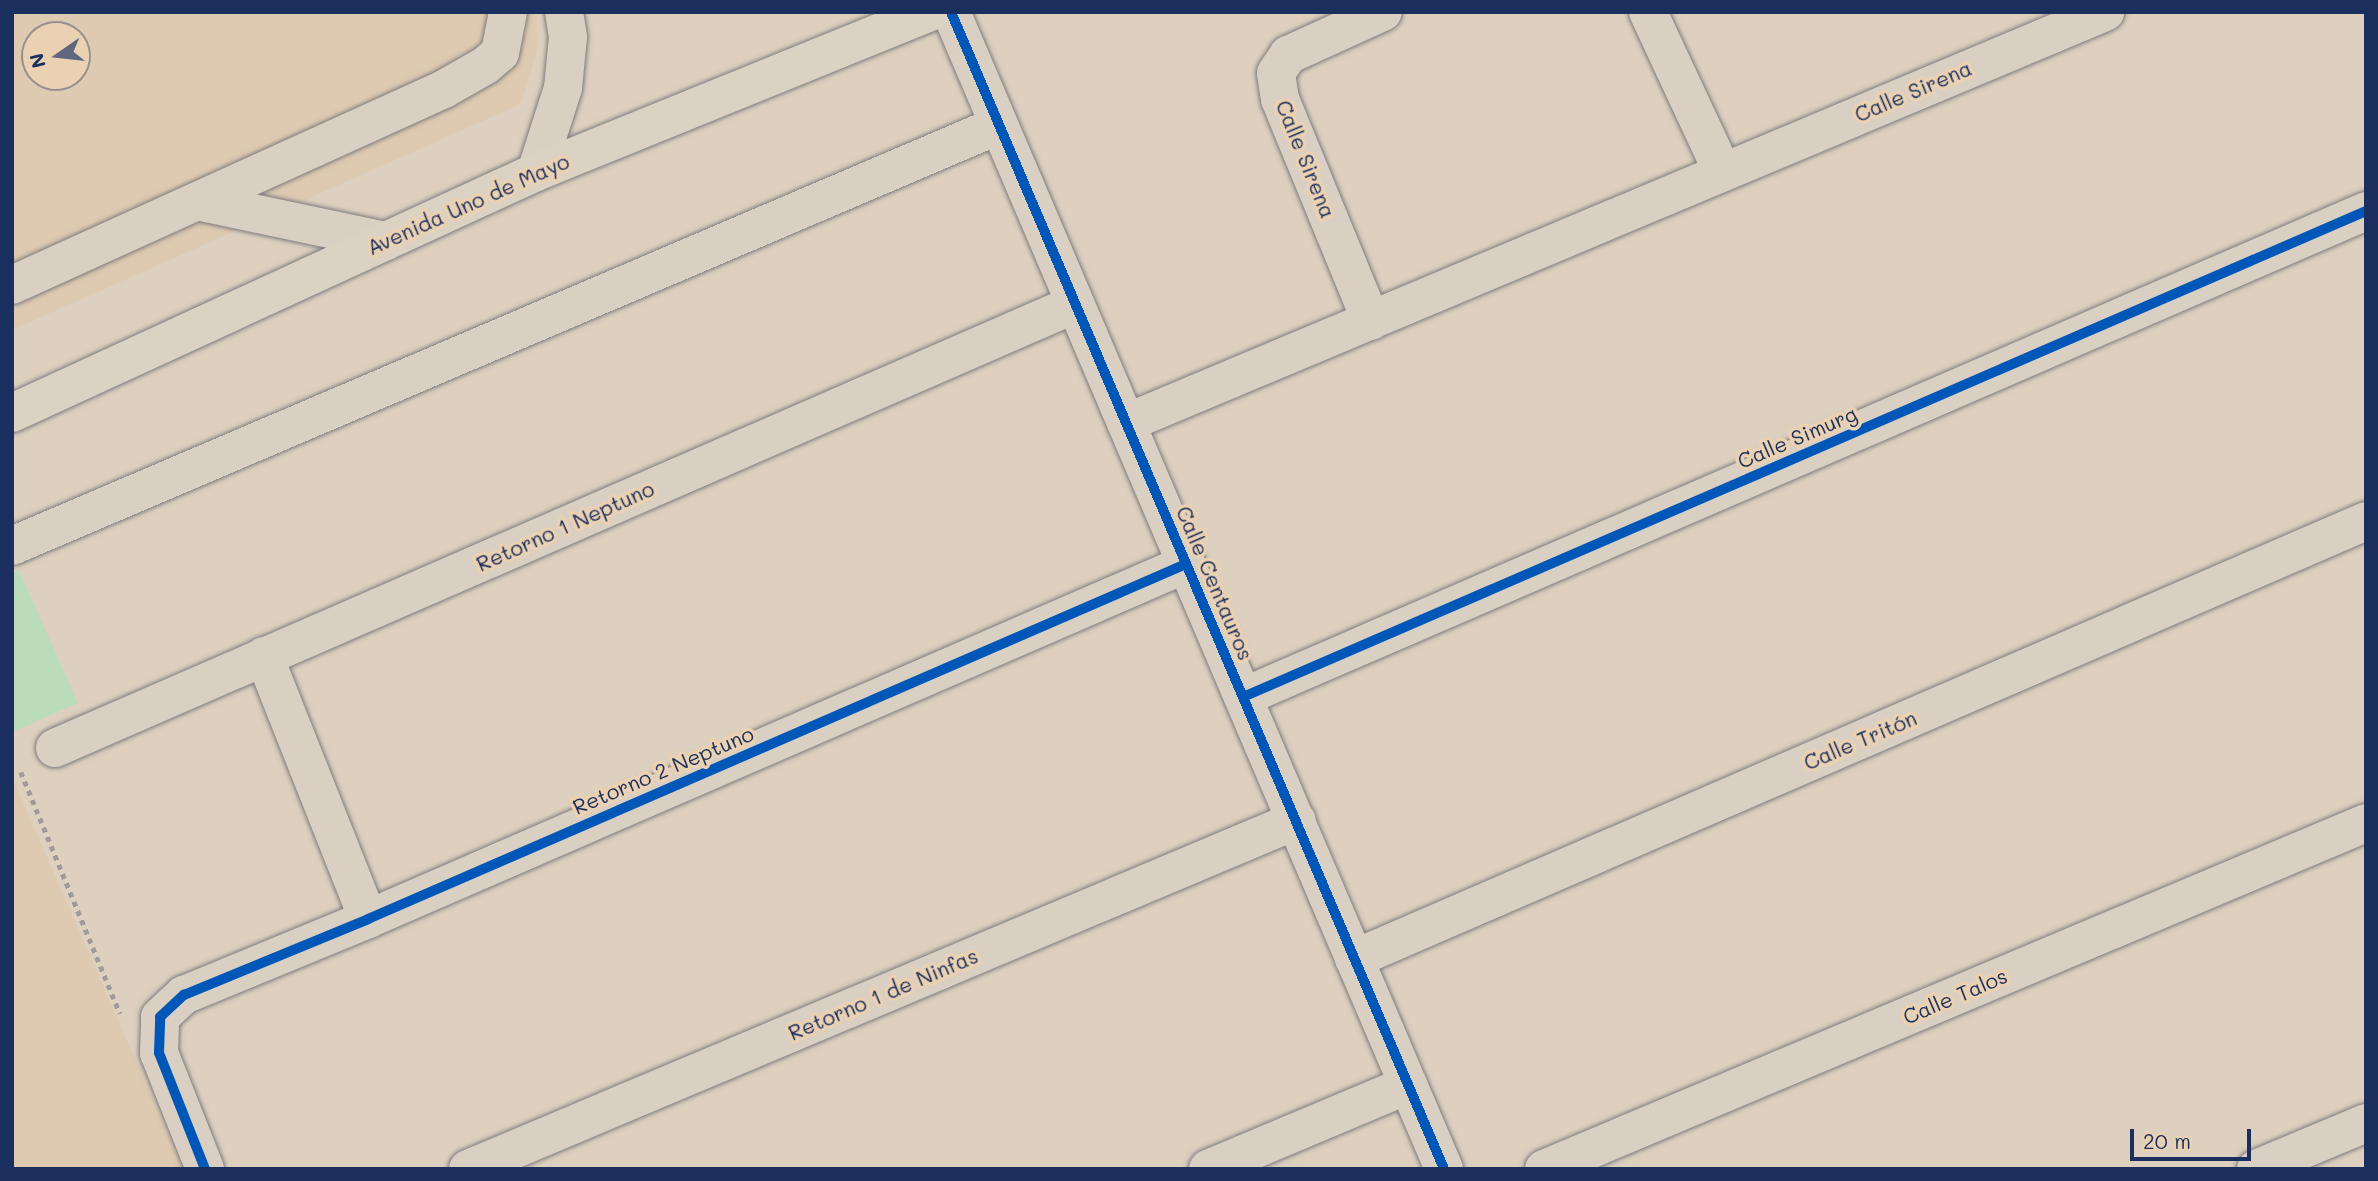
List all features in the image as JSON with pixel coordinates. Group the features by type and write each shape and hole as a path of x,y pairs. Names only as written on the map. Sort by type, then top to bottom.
{"main road":[{"name":"Avenida Uno de Mayo","path":"12,413 536,172 931,12"}],"street":[{"path":"12,285 201,202 444,89 486,65 500,52 508,12"},
{"path":"536,172 563,88 568,37 564,12"},
{"name":"Calle Centauros","path":"951,12 1444,1169"},
{"name":"Calle Sirena","path":"1371,321 1280,99 1276,73 1288,55 1383,12"},
{"path":"1648,12 1722,171"},
{"name":"Calle Sirena","path":"1126,423 2105,12"},
{"path":"12,546 999,125"},
{"path":"201,202 386,241"},
{"name":"Calle Simurg","path":"1243,697 2366,211"},
{"name":"Retorno 1 Neptuno","path":"55,748 1075,304"},
{"name":"Calle Tritón","path":"1354,959 2366,521"},
{"name":"Retorno 2 Neptuno","path":"205,1169 159,1053 160,1017 184,995 368,919 1186,565"},
{"path":"264,656 368,919"},
{"name":"Retorno 1 de Ninfas","path":"468,1169 1297,820"},
{"name":"Calle Talos","path":"1544,1169 2366,823"},
{"path":"1209,1169 1408,1085"},
{"path":"2256,1169 2366,1123"}],"path":[{"path":"17,764 121,1015"}],"shaded area":[{"path":"12,12 537,12 538,48 521,104 12,330"},
{"path":"12,777 183,1169 12,1169"}],"green space":[{"path":"19,570 78,703 12,732 12,573"}],"cycle path":[{"path":"951,12 1444,1169"},
{"path":"1243,697 2366,211"},
{"path":"205,1169 159,1053 160,1017 184,995 368,919 1186,564"}]}
